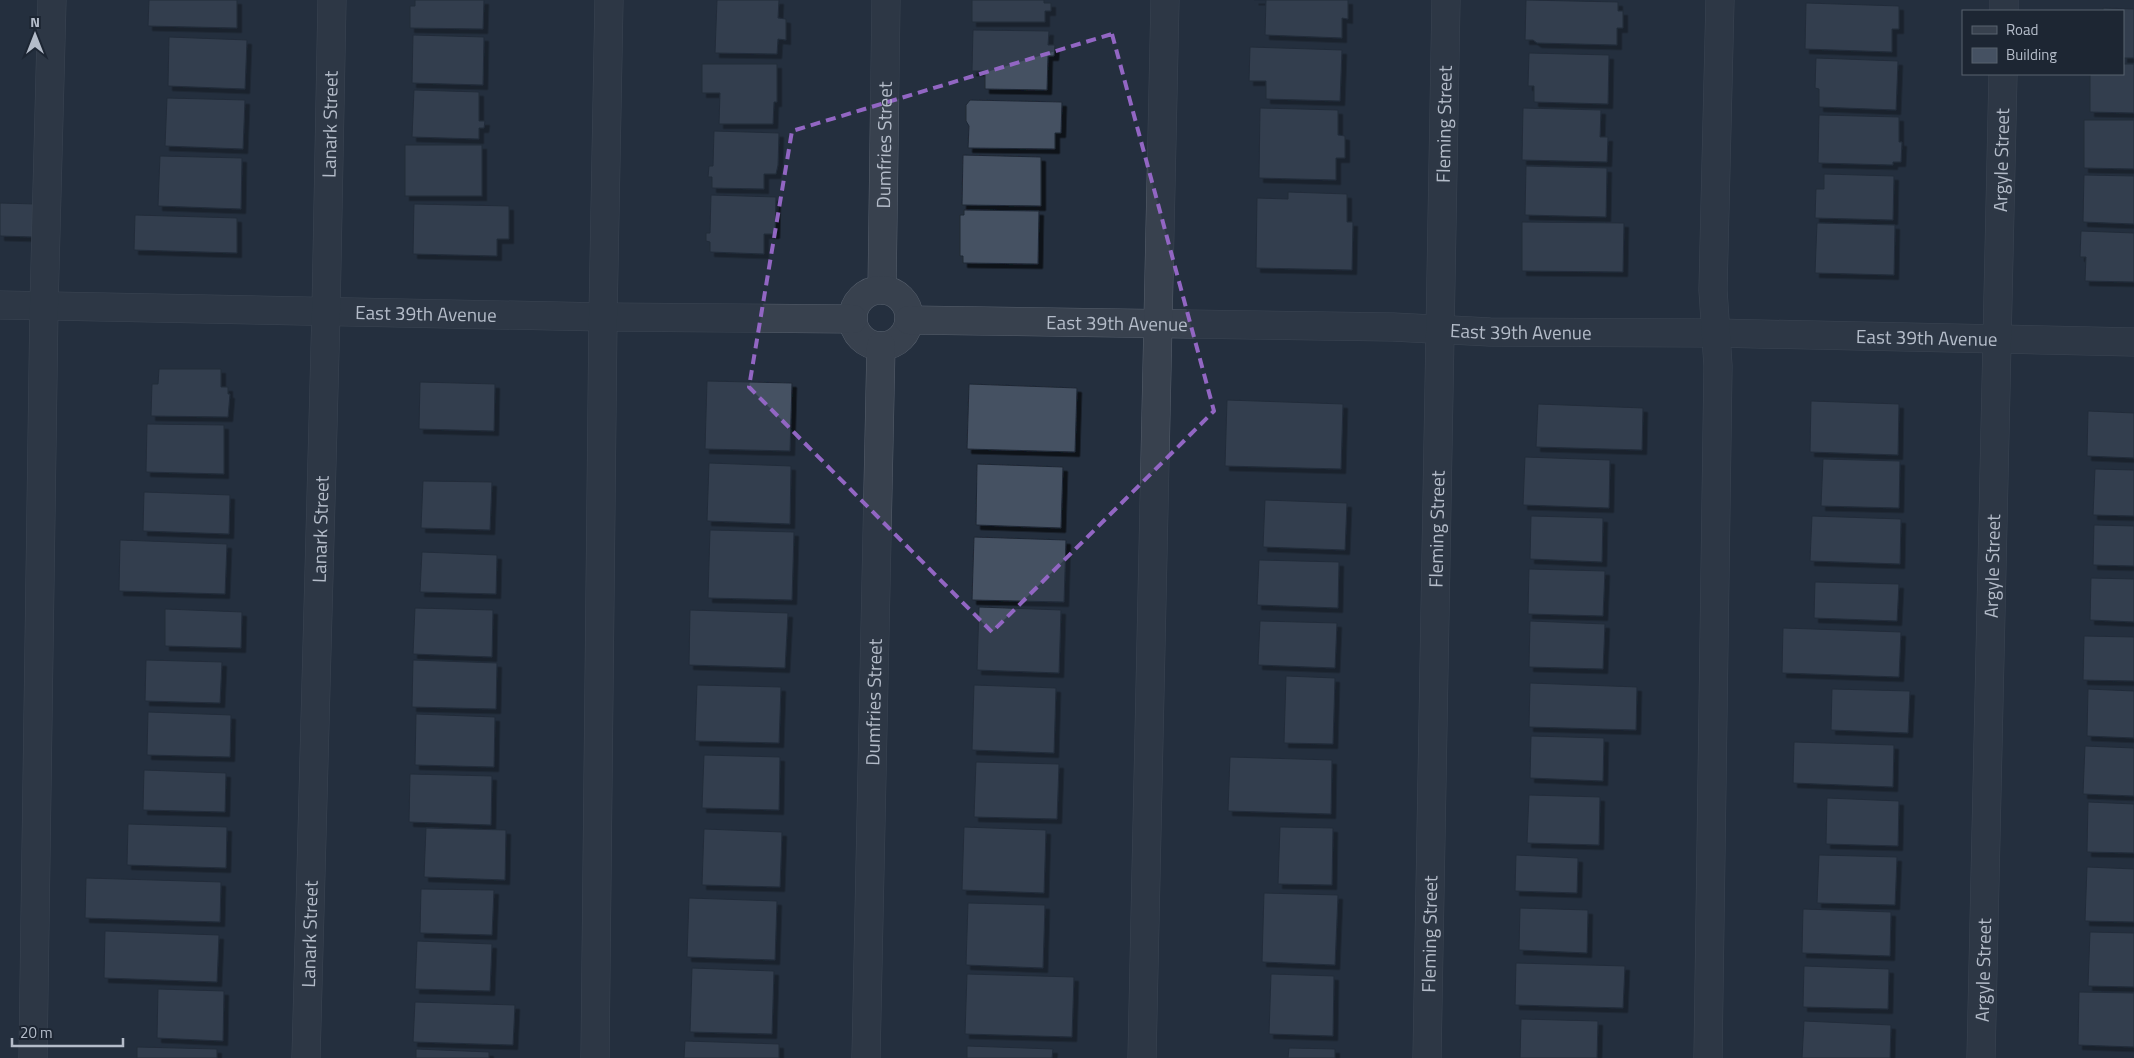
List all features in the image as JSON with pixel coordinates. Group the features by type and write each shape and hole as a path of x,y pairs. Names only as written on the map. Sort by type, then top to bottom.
{"street":[{"path":"33,1058 44,306 52,0"},
{"name":"Lanark Street","path":"306,1058 326,312 332,0"},
{"path":"595,1058 603,317 609,0"},
{"name":"Dumfries Street","path":"882,290 886,0"},
{"path":"1142,1058 1165,0"},
{"name":"Fleming Street","path":"1426,1058 1446,0"},
{"path":"1708,1058 1718,366 1713,290 1720,0"},
{"name":"Argyle Street","path":"1982,1058 2003,75"},
{"path":"882,290 891,291 899,296 908,311 909,320 903,335 897,341 881,346 872,344 859,335 853,319 854,310 864,295 882,290"},
{"name":"East 39th Avenue","path":"0,305 603,317 853,319"},
{"name":"East 39th Avenue","path":"909,320 1394,327 1439,330 1716,333 2134,342"},
{"name":"Dumfries Street","path":"866,1058 881,346"}],"highlighted area":[{"path":"1112,34 1214,411 992,632 749,387 792,131"}],"building":[{"path":"149,0 237,0 237,28 148,26"},
{"path":"415,0 484,0 483,29 410,28 410,6 415,6"},
{"path":"717,0 779,0 778,18 786,19 786,40 778,39 777,54 715,53"},
{"path":"972,0 1044,0 1044,3 1051,3 1051,11 1045,11 1045,22 972,22"},
{"path":"1266,0 1348,0 1348,19 1342,18 1342,38 1265,35"},
{"path":"1526,0 1618,2 1618,11 1623,11 1623,28 1617,28 1617,45 1537,43 1533,40 1525,40"},
{"path":"1806,3 1899,6 1899,29 1892,29 1892,52 1805,49"},
{"path":"2103,8 2134,9 2134,58 2124,58 2124,10 2103,10"},
{"path":"973,30 1049,31 1048,45 1055,45 1054,56 1048,56 1047,90 985,89 985,71 972,71"},
{"path":"413,35 484,37 483,85 412,83"},
{"path":"169,37 247,40 245,89 168,86"},
{"path":"1250,47 1342,50 1340,101 1266,99 1266,81 1249,81"},
{"path":"1529,53 1609,55 1608,104 1534,102 1534,86 1528,86"},
{"path":"1816,58 1898,61 1896,110 1819,107 1819,89 1815,88"},
{"path":"702,64 777,64 777,102 774,102 773,124 719,124 720,93 702,93"},
{"path":"2124,64 2134,64 2134,113 2090,112 2090,75 2124,75"},
{"path":"414,90 479,92 479,121 485,121 484,128 479,128 479,139 412,137"},
{"path":"167,98 245,100 243,149 165,146"},
{"path":"970,100 1062,102 1061,133 1055,133 1055,149 968,148 969,126 966,121 966,105"},
{"path":"1260,108 1338,110 1338,135 1345,136 1345,158 1336,158 1336,180 1259,178"},
{"path":"1523,108 1601,110 1600,137 1608,137 1607,162 1522,160"},
{"path":"1819,115 1899,117 1899,142 1902,142 1901,162 1893,162 1893,165 1818,163"},
{"path":"2084,120 2134,120 2134,169 2084,168"},
{"path":"714,131 779,133 776,174 764,174 764,189 712,188 712,177 708,177 709,166 713,166"},
{"path":"405,145 482,145 482,196 405,196"},
{"path":"963,155 1041,157 1041,206 962,205"},
{"path":"160,156 242,158 241,209 158,206"},
{"path":"1526,166 1607,168 1606,217 1525,215"},
{"path":"1824,174 1894,176 1893,220 1815,218 1816,189 1824,189"},
{"path":"2084,175 2134,176 2134,224 2083,222"},
{"path":"1288,192 1347,194 1347,222 1353,222 1352,270 1256,268 1257,198 1288,199"},
{"path":"711,195 776,197 775,234 764,234 764,254 710,252 710,242 706,241 706,233 710,233"},
{"path":"0,203 35,204 34,237 0,236"},
{"path":"414,204 509,206 509,239 497,239 497,256 413,254"},
{"path":"964,210 1039,211 1038,264 963,263 963,256 960,256 960,215 964,215"},
{"path":"135,215 237,218 237,253 134,250"},
{"path":"1522,222 1624,223 1623,272 1522,271"},
{"path":"1817,223 1895,225 1894,275 1815,273"},
{"path":"2081,231 2134,233 2134,282 2085,281 2086,257 2080,257"},
{"path":"159,369 221,369 221,387 228,387 228,394 230,394 228,417 151,416 152,384 158,384"},
{"path":"707,381 792,383 790,451 705,449"},
{"path":"420,382 495,384 494,431 419,429"},
{"path":"969,384 1077,388 1075,452 967,449"},
{"path":"1227,400 1343,404 1341,469 1225,466"},
{"path":"1811,401 1899,404 1898,455 1810,452"},
{"path":"1538,404 1643,408 1642,450 1536,447"},
{"path":"2088,411 2134,413 2134,458 2087,456"},
{"path":"147,424 224,425 224,474 146,472"},
{"path":"1525,457 1610,460 1609,508 1523,505"},
{"path":"1823,459 1900,461 1899,508 1821,506"},
{"path":"709,463 791,466 790,524 707,521"},
{"path":"977,464 1063,467 1061,528 976,525"},
{"path":"2095,469 2134,470 2134,516 2093,515"},
{"path":"423,481 492,482 490,530 421,528"},
{"path":"144,492 230,495 229,534 143,531"},
{"path":"1265,500 1347,503 1345,550 1263,547"},
{"path":"1531,516 1603,518 1602,562 1530,559"},
{"path":"1812,516 1901,519 1900,564 1810,561"},
{"path":"2094,525 2134,526 2134,566 2093,565"},
{"path":"710,530 794,532 792,600 708,598"},
{"path":"974,537 1066,540 1064,602 972,600"},
{"path":"120,540 227,544 225,594 119,591"},
{"path":"422,552 497,555 496,594 420,592"},
{"path":"1259,560 1339,562 1338,608 1257,605"},
{"path":"1529,569 1605,571 1603,616 1528,614"},
{"path":"2091,578 2134,579 2134,622 2090,620"},
{"path":"1815,582 1899,584 1897,621 1814,618"},
{"path":"979,607 1061,610 1059,673 977,670"},
{"path":"415,608 493,610 492,657 413,654"},
{"path":"165,609 242,612 241,648 165,646"},
{"path":"690,610 788,613 785,668 689,665"},
{"path":"1260,621 1337,623 1335,668 1258,665"},
{"path":"1530,621 1605,624 1603,669 1529,667"},
{"path":"1783,628 1901,632 1899,677 1782,673"},
{"path":"2084,636 2134,637 2134,681 2083,680"},
{"path":"146,660 222,662 220,703 145,701"},
{"path":"413,660 497,663 496,709 412,707"},
{"path":"1286,676 1335,678 1333,744 1284,743"},
{"path":"1530,683 1637,687 1636,730 1529,727"},
{"path":"697,685 781,687 779,743 695,741"},
{"path":"974,685 1056,688 1054,753 972,750"},
{"path":"1832,689 1910,691 1908,733 1831,730"},
{"path":"2088,689 2134,691 2134,738 2087,736"},
{"path":"148,712 231,715 230,757 147,755"},
{"path":"416,714 495,717 494,767 415,765"},
{"path":"1531,736 1604,738 1603,781 1530,778"},
{"path":"1794,742 1894,745 1893,787 1793,783"},
{"path":"2085,746 2134,748 2134,796 2083,794"},
{"path":"704,755 780,757 779,810 702,808"},
{"path":"1230,757 1332,760 1331,814 1228,811"},
{"path":"976,762 1059,764 1057,819 974,817"},
{"path":"144,770 226,773 225,812 143,810"},
{"path":"410,774 492,776 491,825 409,822"},
{"path":"1529,795 1600,797 1599,845 1527,843"},
{"path":"1827,798 1899,801 1898,846 1826,844"},
{"path":"2088,802 2134,804 2134,853 2087,852"},
{"path":"128,824 227,827 226,868 127,865"},
{"path":"964,827 1046,830 1044,893 962,890"},
{"path":"1280,827 1333,828 1332,885 1278,884"},
{"path":"426,828 506,830 505,880 424,877"},
{"path":"704,829 782,832 780,887 702,885"},
{"path":"1516,855 1578,858 1577,893 1515,891"},
{"path":"1819,855 1897,857 1895,905 1817,903"},
{"path":"2087,867 2134,869 2134,922 2085,921"},
{"path":"86,878 221,882 220,922 85,918"},
{"path":"421,889 494,890 492,935 420,933"},
{"path":"1264,893 1338,895 1335,965 1262,962"},
{"path":"689,898 777,901 775,960 687,957"},
{"path":"968,903 1045,905 1043,968 966,965"},
{"path":"1520,908 1588,910 1587,953 1519,950"},
{"path":"1803,909 1891,912 1890,956 1802,953"},
{"path":"105,931 219,935 217,982 104,978"},
{"path":"2090,932 2134,933 2134,987 2088,986"},
{"path":"417,941 492,944 490,991 415,989"},
{"path":"1516,963 1625,966 1623,1008 1515,1005"},
{"path":"1804,966 1889,969 1888,1009 1803,1007"},
{"path":"692,968 774,971 772,1034 690,1032"},
{"path":"967,974 1074,977 1072,1037 965,1034"},
{"path":"1271,974 1334,976 1333,1036 1269,1034"},
{"path":"158,989 224,991 223,1041 157,1038"},
{"path":"2079,992 2134,993 2134,1047 2078,1045"},
{"path":"415,1002 515,1005 513,1045 413,1042"},
{"path":"1521,1019 1598,1021 1597,1058 1520,1058"},
{"path":"1804,1021 1891,1025 1890,1058 1802,1058"},
{"path":"685,1041 779,1044 779,1058 684,1058"},
{"path":"967,1046 1053,1049 1052,1058 967,1058"},
{"path":"137,1047 217,1049 217,1058 137,1058"},
{"path":"1289,1048 1335,1049 1335,1058 1288,1058"},
{"path":"416,1049 489,1052 489,1058 416,1058"}]}
